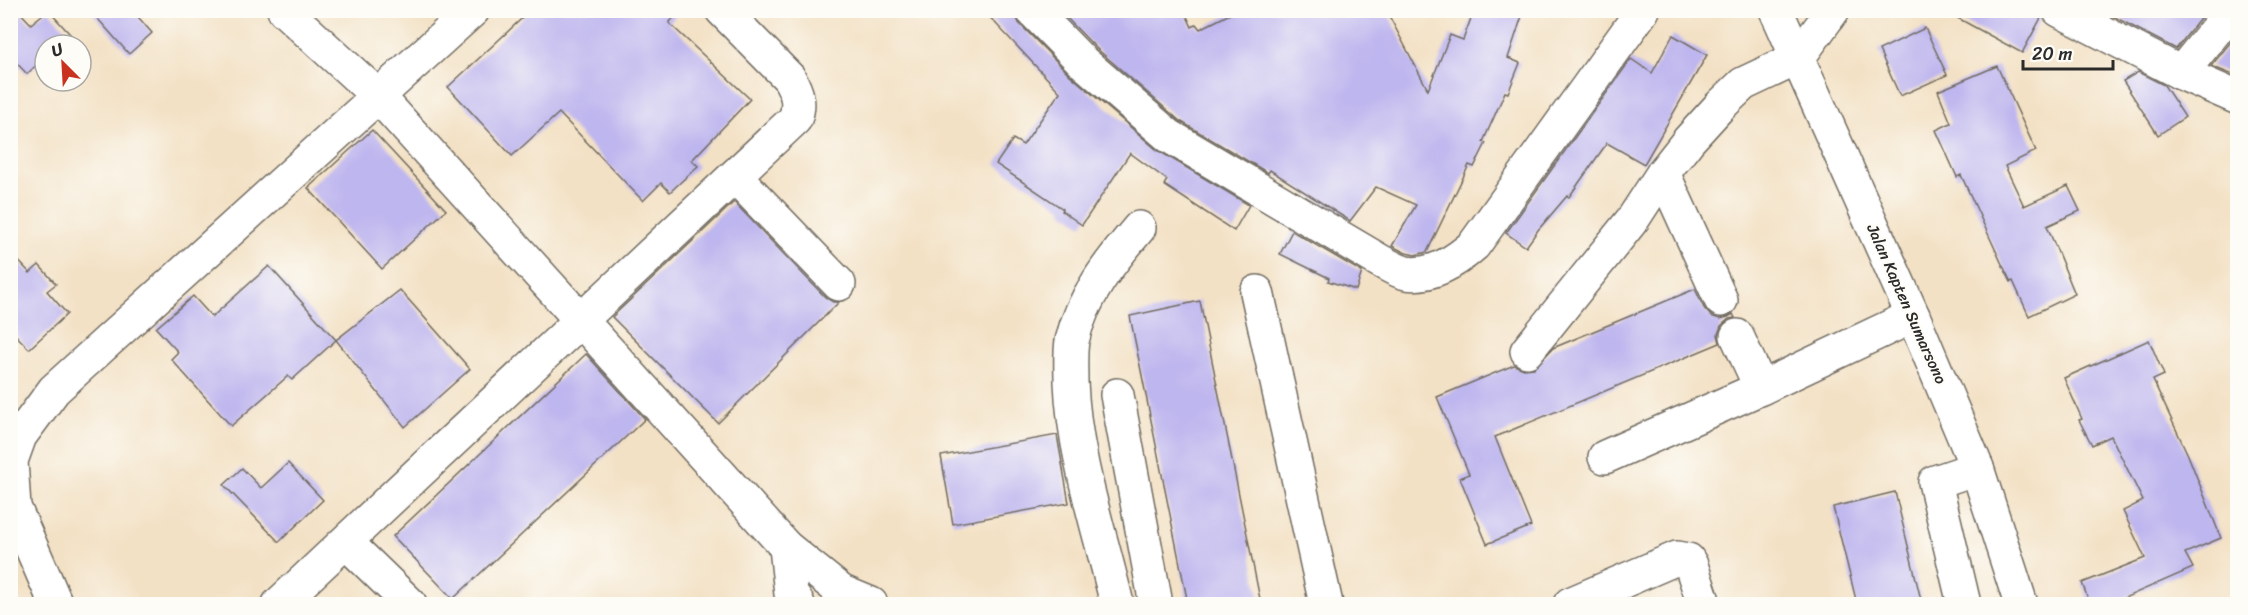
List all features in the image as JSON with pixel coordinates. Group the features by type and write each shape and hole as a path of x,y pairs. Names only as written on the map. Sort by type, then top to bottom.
{"main road":[{"path":"284,10 378,96 786,547 842,592 871,604"},
{"path":"56,604 14,507 11,461 20,436 54,390 473,10"},
{"path":"279,604 795,119 799,110 798,100 796,90 789,78 722,10"},
{"path":"1032,10 1083,62 1169,136 1380,261 1404,273 1421,273 1459,259 1474,245 1643,10"},
{"name":"Jalan Kapten Sumarsono","path":"1776,10 1914,316 1977,468 2021,604"},
{"path":"1527,351 1632,219 1663,173 1720,106 1743,84 1798,58 1833,10"},
{"path":"2059,10 2181,73 2238,98"},
{"path":"2181,73 2232,10"},
{"path":"1663,173 1721,300"},
{"path":"735,176 839,284"},
{"path":"1112,604 1072,409 1072,341 1086,302 1110,262 1139,228"},
{"path":"1257,292 1326,604"},
{"path":"1605,457 1761,388 1914,316"},
{"path":"1737,336 1761,388"},
{"path":"1117,395 1156,604"},
{"path":"1964,604 1935,482 1977,468"},
{"path":"346,543 410,604"},
{"path":"786,547 791,594 798,604"},
{"path":"1570,604 1677,558 1688,560 1691,565 1704,604"}],"building":[{"path":"10,10 18,10 31,24 48,10 69,33 33,33 33,68 27,74 10,56"},
{"path":"90,10 132,10 152,33 129,54"},
{"path":"531,10 681,10 669,23 750,99 692,160 698,166 670,192 661,183 643,201 559,113 512,156 448,87"},
{"path":"983,10 1014,10 1019,23 1070,75 1157,150 1249,205 1234,231 1164,185 1167,180 1130,153 1082,225 1062,211 1063,209 996,164 1013,139 1023,145 1060,92"},
{"path":"1059,10 1184,10 1192,27 1196,24 1200,29 1238,10 1386,10 1428,90 1450,35 1463,40 1474,10 1524,10 1508,58 1520,63 1508,93 1505,92 1483,142 1486,143 1474,167 1469,165 1427,252 1415,255 1392,246 1416,205 1376,187 1350,221 1270,170 1268,173 1180,121 1096,48"},
{"path":"1943,10 2040,10 2042,16 2022,53"},
{"path":"2101,10 2207,10 2176,49"},
{"path":"1925,28 1947,75 1900,96 1879,50"},
{"path":"2238,33 2238,77 2211,66"},
{"path":"1673,35 1707,55 1644,164 1607,143 1569,197 1567,196 1526,247 1506,233 1631,59 1652,73"},
{"path":"1997,66 2036,151 2005,166 2024,206 2068,186 2080,211 2047,226 2075,294 2029,316 1961,175 1957,177 1936,130 1951,123 1938,91"},
{"path":"2138,72 2164,85 2185,117 2158,135 2123,81"},
{"path":"372,130 446,210 382,269 308,188"},
{"path":"734,202 825,297 833,302 839,302 718,423 612,317"},
{"path":"1292,231 1362,272 1356,290 1328,281 1329,278 1280,254"},
{"path":"10,252 30,273 39,265 56,284 47,291 67,314 29,349 10,329"},
{"path":"269,266 336,340 292,380 288,376 231,426 171,359 178,352 156,328 193,296 212,317"},
{"path":"1695,289 1704,308 1711,316 1720,319 1733,314 1735,318 1729,319 1721,326 1718,334 1720,343 1495,437 1531,526 1487,544 1460,478 1469,474 1437,397 1514,365 1524,369 1534,368 1553,348"},
{"path":"400,290 470,369 405,427 336,340"},
{"path":"1200,301 1261,604 1188,604 1130,316"},
{"path":"2149,340 2164,375 2153,380 2188,455 2221,538 2185,553 2193,568 2124,598 2127,604 2090,604 2082,583 2145,558 2123,511 2143,501 2111,436 2092,445 2079,420 2082,419 2064,378"},
{"path":"586,354 645,419 453,599 393,536"},
{"path":"1057,435 1069,503 953,524 941,456"},
{"path":"288,463 323,500 279,542 224,485 242,468 261,488"},
{"path":"1895,492 1922,604 1857,604 1833,507"}]}
